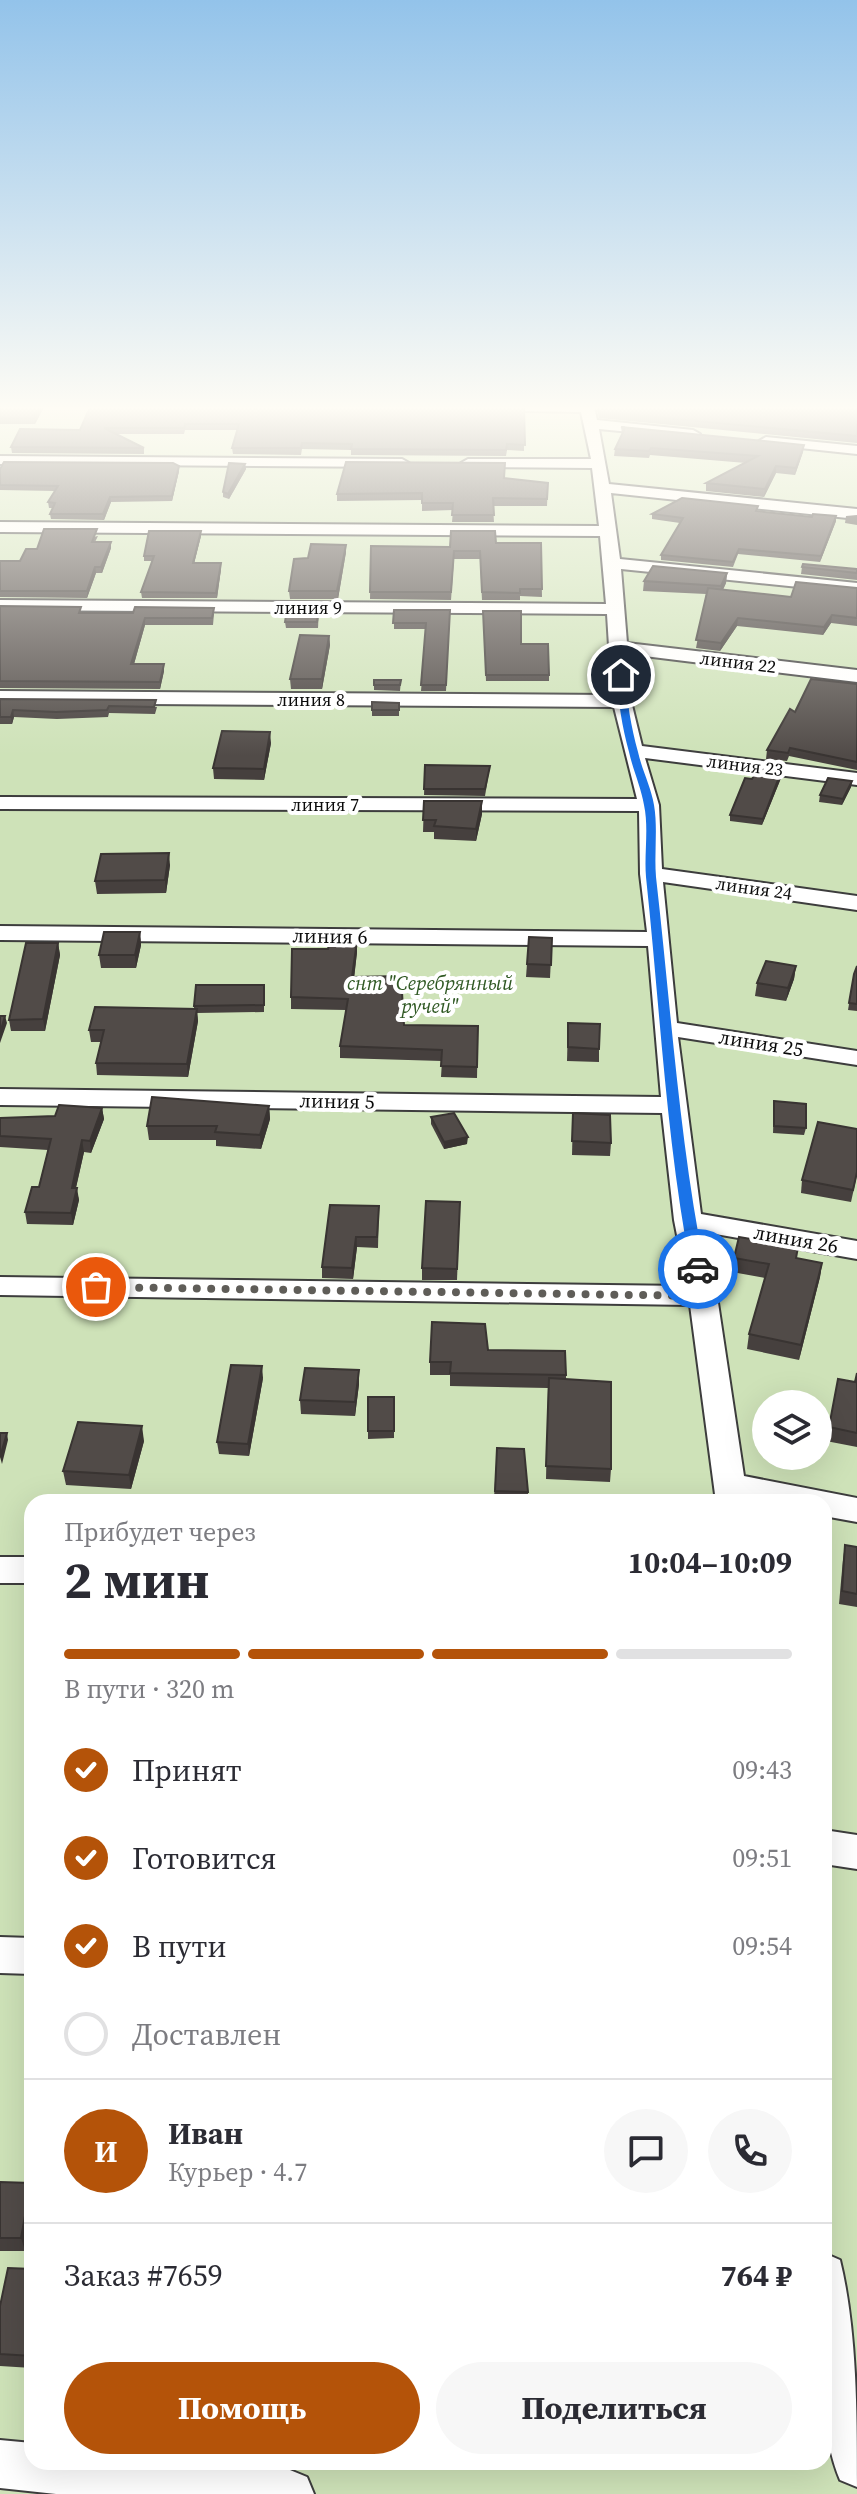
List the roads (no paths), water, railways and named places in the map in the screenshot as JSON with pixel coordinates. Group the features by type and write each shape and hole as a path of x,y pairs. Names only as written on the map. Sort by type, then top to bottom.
{"street":[{"path":"606,523 620,648 622,701 649,805 651,874 665,1028 688,1220 703,1296 731,1494"},
{"path":"0,527 607,531"},
{"path":"612,563 857,588"},
{"name":"линия 9","path":"0,605 615,609"},
{"name":"линия 22","path":"620,648 857,676"},
{"name":"линия 8","path":"0,697 622,701"},
{"name":"линия 23","path":"633,751 857,779"},
{"name":"линия 7","path":"0,803 649,805"},
{"name":"линия 24","path":"651,874 857,903"},
{"name":"линия 6","path":"0,933 659,939"},
{"name":"линия 25","path":"665,1028 857,1058"},
{"name":"линия 5","path":"0,1097 674,1105"},
{"name":"линия 26","path":"688,1220 857,1250"},
{"path":"0,1286 703,1296"},
{"path":"832,1505 857,1510"},
{"path":"0,1570 24,1570"},
{"path":"832,1848 857,1852"},
{"path":"0,1955 24,1956"},
{"path":"832,2306 847,2363 857,2463"},
{"path":"0,2464 24,2466"},
{"path":"58,2470 290,2494"}],"park label":[{"name":"снт \"Серебрянный ручей\"","path":"430,994"}]}
